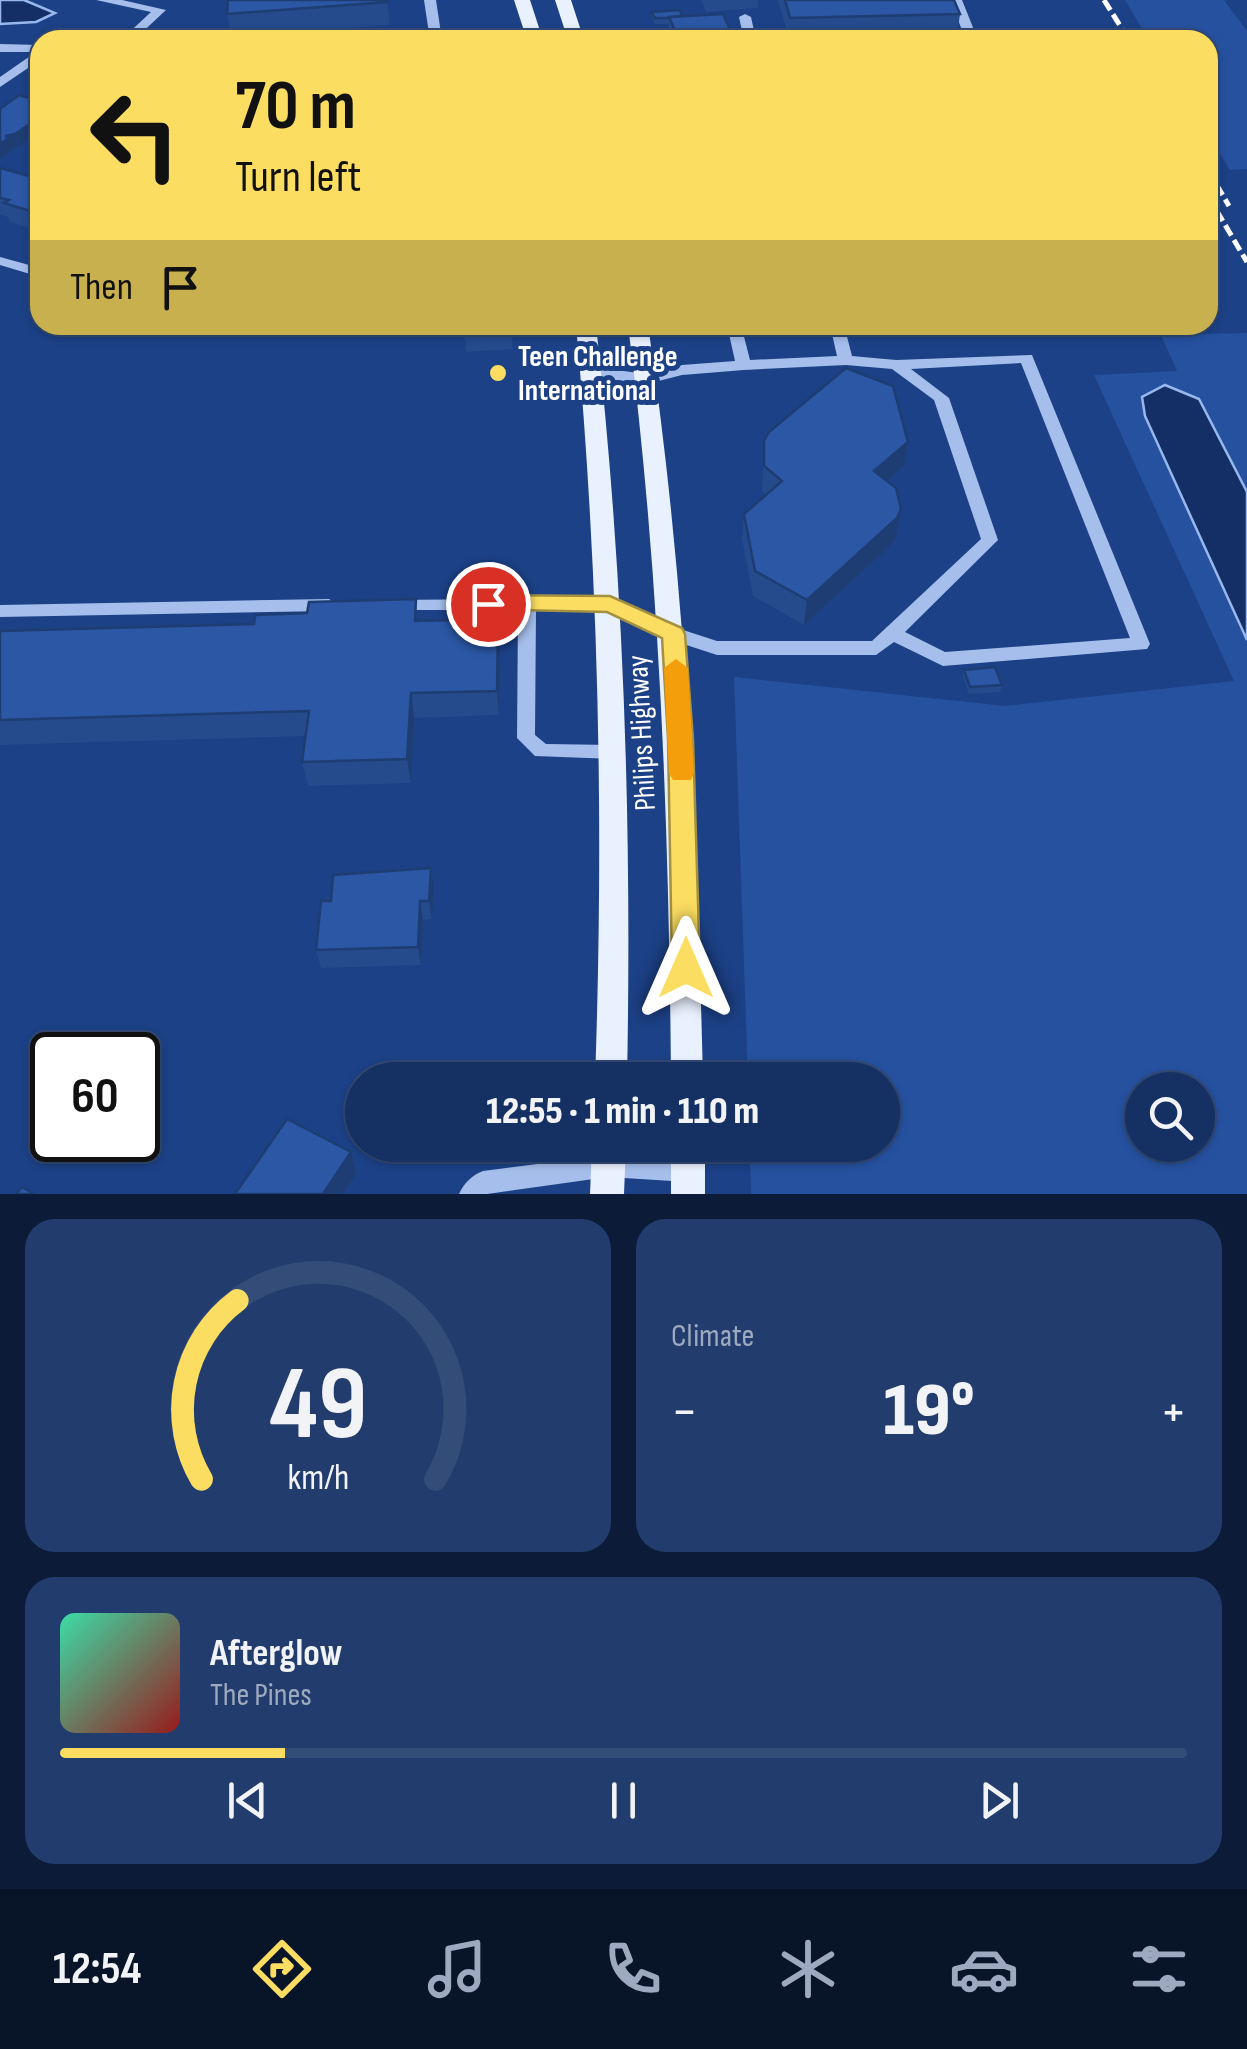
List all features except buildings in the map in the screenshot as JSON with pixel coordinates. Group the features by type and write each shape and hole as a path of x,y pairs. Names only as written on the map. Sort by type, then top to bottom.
{"main road":[{"path":"522,0 532,30"},
{"path":"562,0 572,30"},
{"name":"Philips Highway","path":"587,335 610,604 614,752 611,1062"},
{"name":"Philips Highway","path":"639,335 662,495 674,634 684,836 687,1062"}],"street":[{"path":"102,0 160,10 138,30"},
{"path":"430,0 434,30"},
{"path":"956,0 968,30"},
{"path":"745,17 748,30"},
{"path":"0,48 30,51"},
{"path":"0,83 30,60"},
{"path":"0,261 30,271"},
{"path":"737,335 744,364"},
{"path":"840,335 846,360"},
{"path":"592,372 646,379 682,370 744,364 846,360 896,364 1026,358 1141,644 944,659 892,633"},
{"path":"372,604 610,604 674,634 717,648 876,648 990,540 941,398 896,364"},
{"path":"0,611 352,604"},
{"path":"527,604 526,738 542,751 614,752"},
{"path":"471,1194 483,1182 608,1168 688,1170"}],"shaded area":[{"path":"0,0 24,0 55,13 36,22 0,24"},
{"path":"1125,0 1224,0 1247,31 1247,169 1230,170 1218,150 1218,30 1143,30"},
{"path":"1247,333 1247,492 1199,399 1238,626 1247,640 1247,1194 751,1194 750,1162 900,1162 900,1062 747,1062 734,677 1005,706 1234,681 1094,375 1177,371 1161,335"},
{"path":"1165,385 1199,399 1247,492 1247,640 1145,416 1142,397"}],"railway":[{"path":"1104,0 1123,30"},
{"path":"1218,187 1229,206"},
{"path":"1218,213 1247,262"}],"slow traffic":[{"path":"676,668 682,773"}],"place":[{"name":"Teen Challenge International","path":"498,373"}],"route":[{"path":"488,604 610,604 674,634 681,739 686,968"}]}
